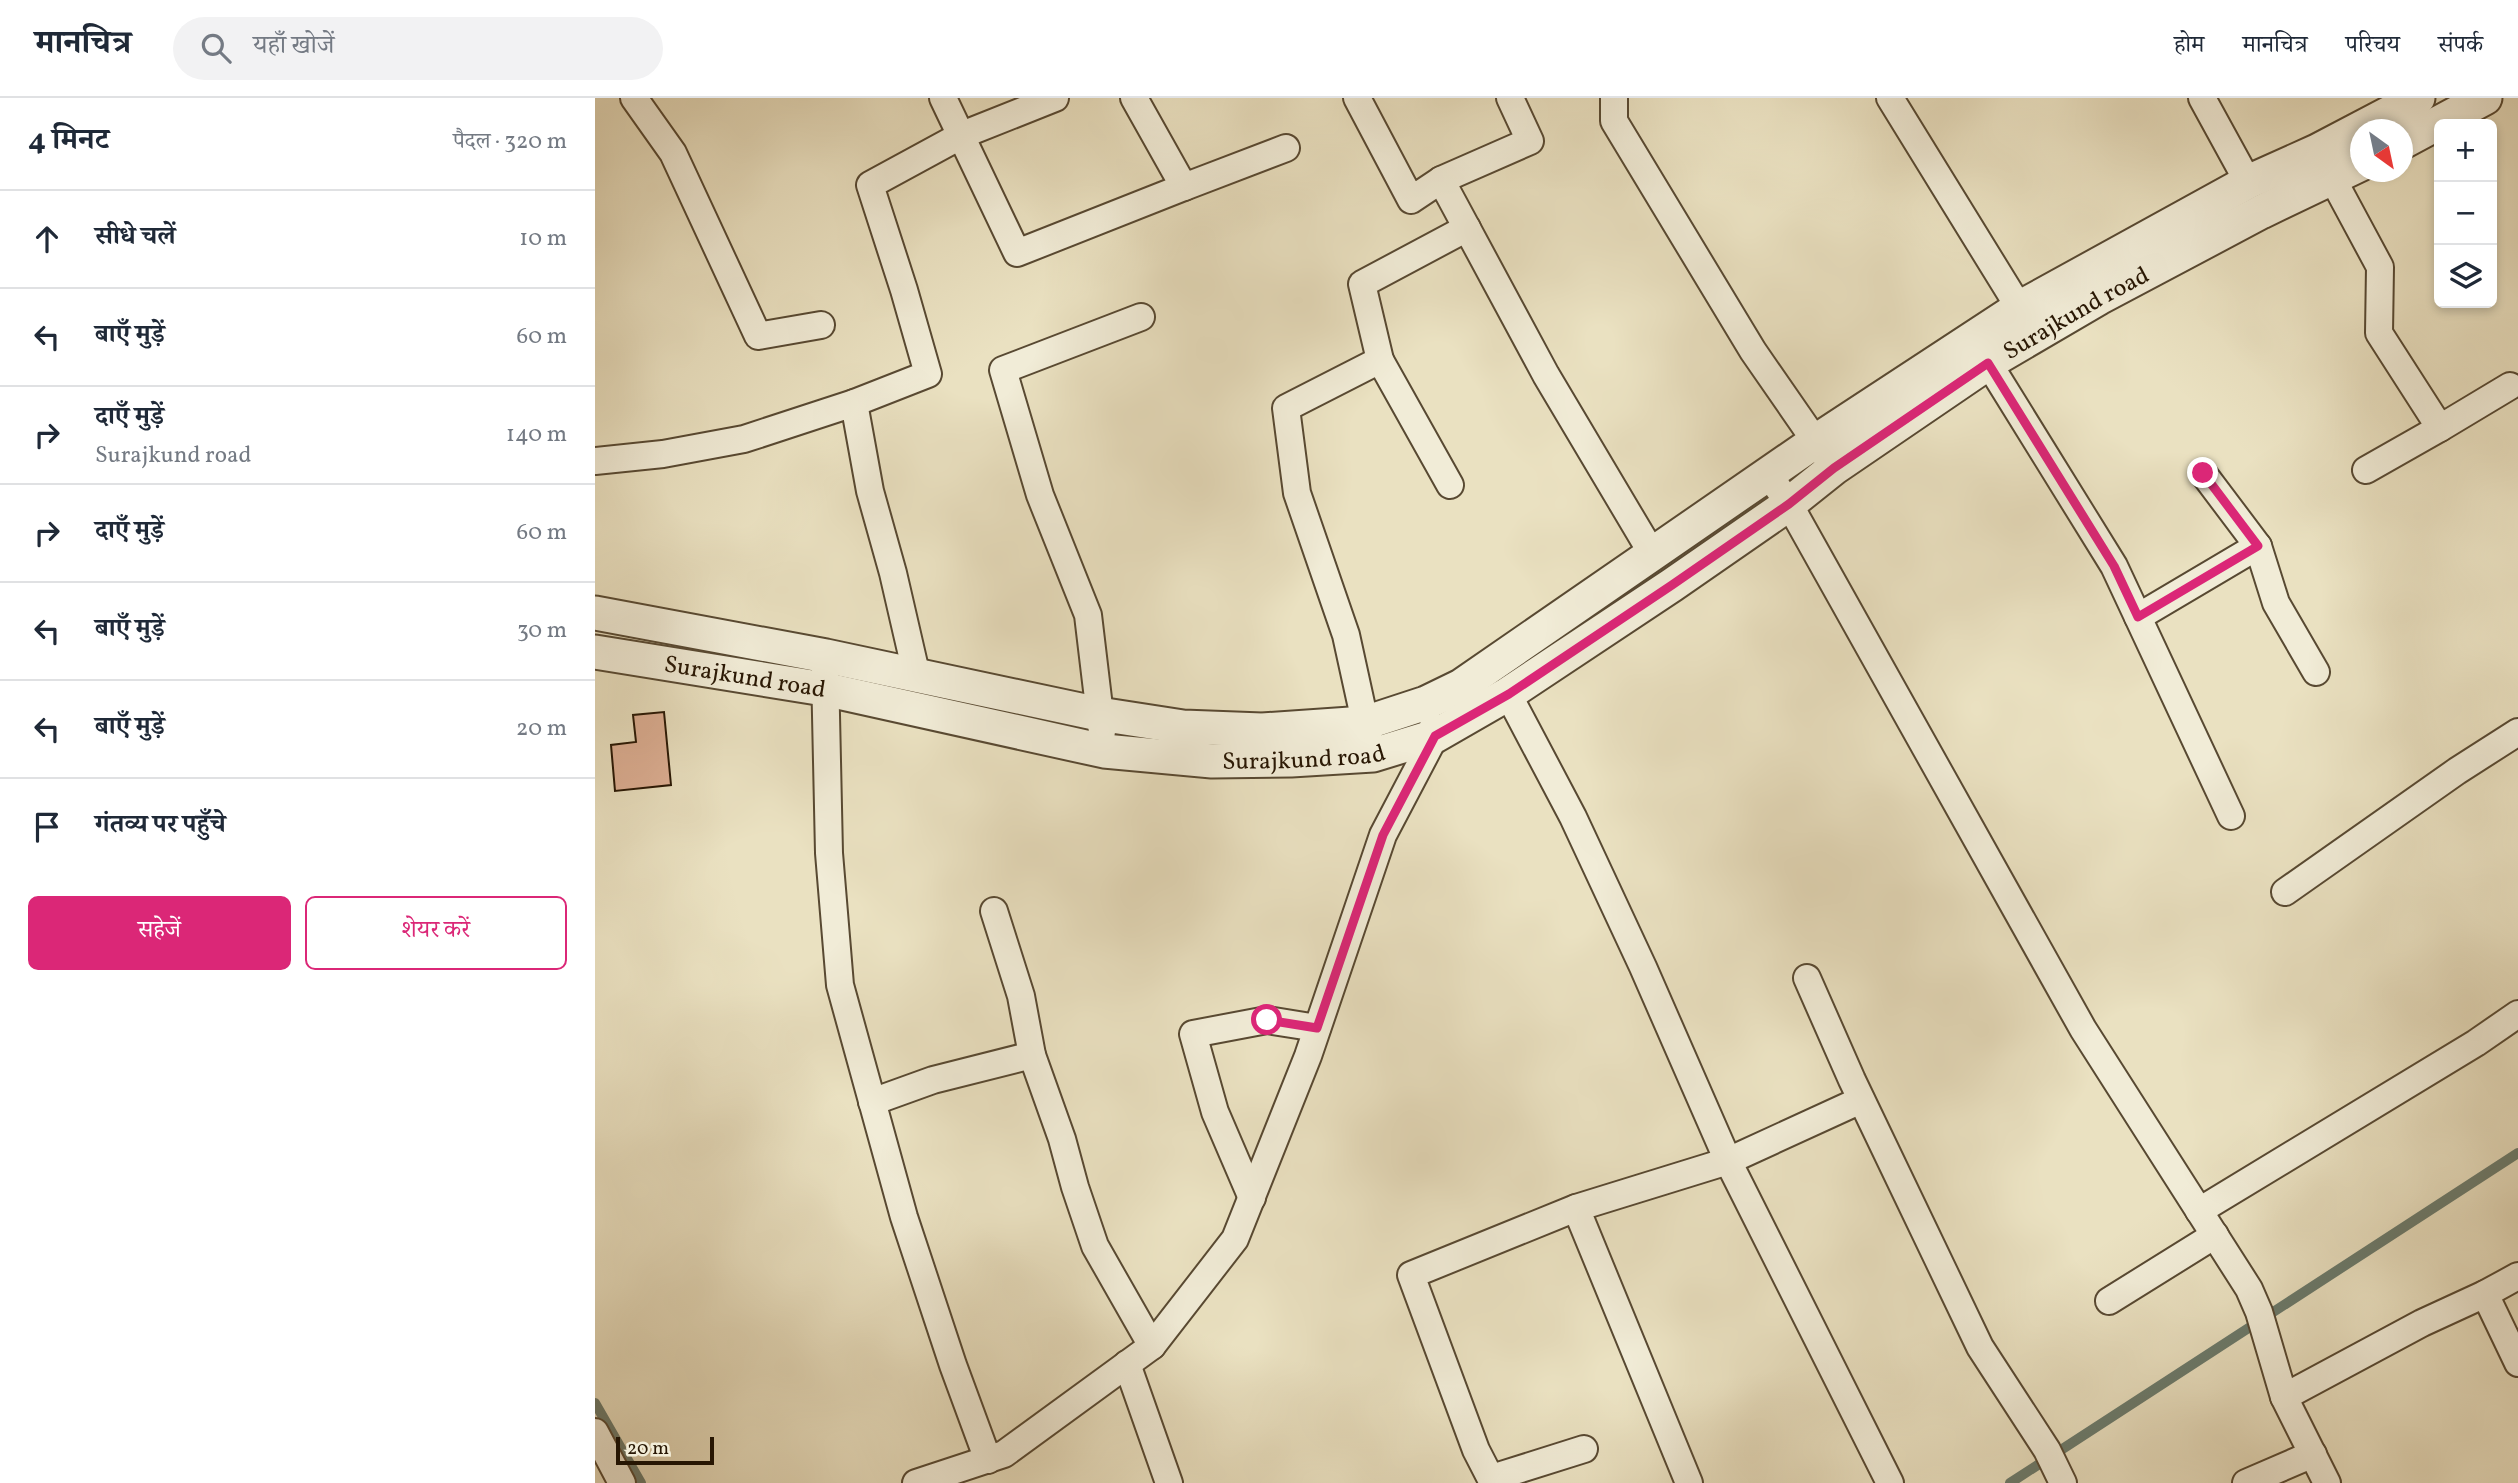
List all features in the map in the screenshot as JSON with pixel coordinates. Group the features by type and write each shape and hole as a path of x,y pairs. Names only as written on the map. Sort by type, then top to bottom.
{"street":[{"path":"634,98 673,153 758,337 821,325"},
{"path":"943,98 1017,253 1286,148"},
{"path":"595,461 663,454 744,439 854,403 928,374 870,186 962,135 1055,98"},
{"path":"1134,98 1184,187"},
{"path":"1357,98 1411,200 1441,180 1530,141 1510,98"},
{"path":"1614,98 1614,121 1753,351 1834,468"},
{"path":"1890,98 2028,321"},
{"path":"2202,98 2254,197"},
{"name":"Surajkund road","path":"595,652 824,689 1104,751 1212,761 1291,760 1369,739 1435,736 1509,694 1789,504 1981,351 2028,321 2099,298 2254,197 2337,164 2419,98"},
{"path":"2413,134 2443,108 2485,98"},
{"path":"2337,164 2380,267 2379,333 2440,428"},
{"path":"1441,180 1546,375 1653,555"},
{"path":"1450,485 1380,360 1363,284 1467,228"},
{"path":"1104,751 1088,615 1040,495 1003,370 1141,317"},
{"path":"595,613 826,656 1099,714 1183,727 1369,739 1491,666 1816,441 1981,351 2114,566 2231,816"},
{"path":"1369,739 1346,635 1297,493 1286,408 1380,360"},
{"path":"2367,470 2510,386"},
{"path":"854,403 870,491 894,573 917,677"},
{"path":"2203,473 2258,546 2276,603 2316,672"},
{"path":"1769,475 1789,504 2083,1029 2249,1289 2284,1397 2327,1483"},
{"path":"2138,617 2258,546"},
{"path":"826,656 824,689 829,853 840,985 912,1241 953,1365 989,1460"},
{"path":"1491,666 1509,694 1573,817 1643,967 1728,1161 1890,1483"},
{"path":"916,1483 1004,1454 1152,1346 1235,1240 1317,1028 1383,835 1435,736 1426,703"},
{"path":"2284,892 2456,771 2518,733"},
{"path":"994,911 1021,996 1032,1055 1062,1139 1095,1246 1152,1346"},
{"path":"1807,978 1861,1100 1979,1347 2056,1468"},
{"path":"2199,1211 2476,1043 2518,1014"},
{"path":"1252,1198 1215,1112 1193,1034 1267,1020 1317,1028"},
{"path":"872,1102 933,1080 1032,1055"},
{"path":"1584,1448 1493,1481 1476,1450 1411,1275 1576,1208 1728,1161 1861,1100"},
{"path":"1576,1208 1689,1483"},
{"path":"2109,1301 2215,1235"},
{"path":"2284,1397 2422,1323 2518,1276"},
{"path":"2485,1294 2518,1363"},
{"path":"1127,1364 1169,1483"},
{"path":"595,1432 622,1483"},
{"path":"2246,1483 2313,1454"}],"building":[{"path":"664,712 671,785 615,791 611,745 636,742 633,715"}],"waterway":[{"path":"2010,1483 2518,1153"},
{"path":"595,1403 641,1483"}],"route":[{"path":"1267,1020 1317,1028 1383,835 1435,736 1509,694 1672,585 1789,504 1834,468 1988,363 2114,566 2138,617 2258,546 2203,473"}]}
